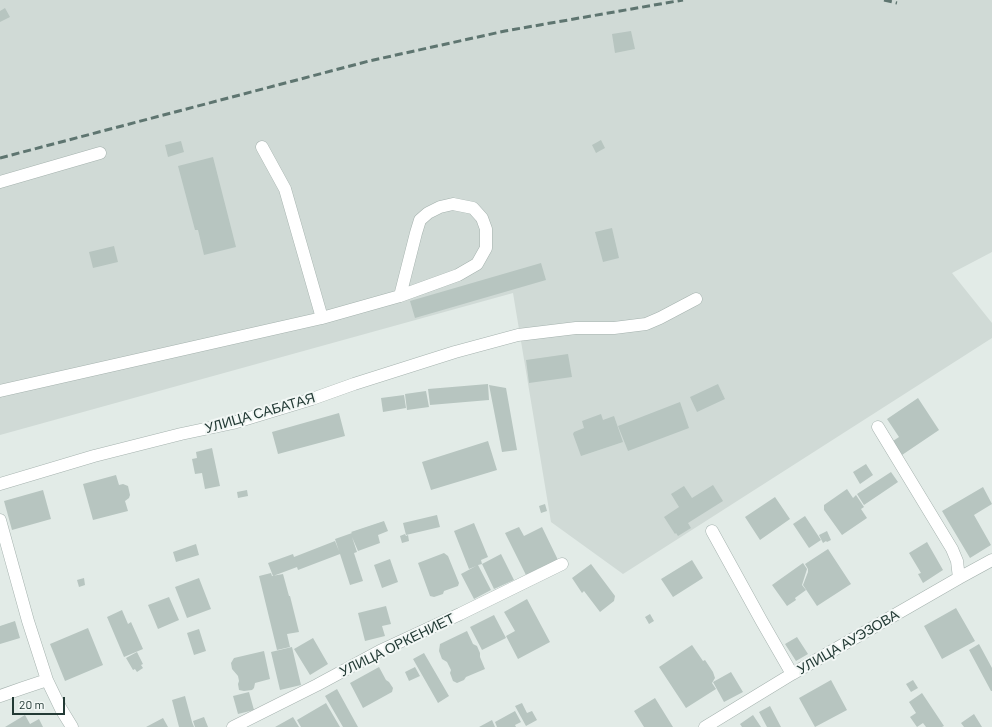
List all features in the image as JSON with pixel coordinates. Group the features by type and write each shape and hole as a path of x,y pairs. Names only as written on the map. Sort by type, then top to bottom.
{"street":[{"path":"262,147 285,189 322,318"},
{"path":"0,182 100,153"},
{"path":"0,391 322,318 400,296 458,275 476,264 486,248 486,229 482,218 473,208 453,204 440,206 420,220 400,296"},
{"name":"УЛИЦА САБАТАЯ","path":"0,484 94,456 181,434 234,423 455,352 518,335 576,328 614,328 646,324 696,299"},
{"path":"878,427 952,550 957,561 959,578"},
{"path":"0,520 28,621 47,680 61,709 72,727"},
{"path":"712,531 792,674"},
{"name":"УЛИЦА АУЭЗОВА","path":"705,727 792,674 992,560"},
{"name":"УЛИЦА ОРКЕНИЕТ","path":"233,727 317,685 380,651 562,564"},
{"path":"0,696 47,680"}],"shaded area":[{"path":"0,0 992,0 992,252 952,273 992,323 992,338 623,574 551,522 513,293 0,435"}],"building":[{"path":"5,8 10,17 0,22 0,11"},
{"path":"631,31 635,49 615,53 612,34"},
{"path":"601,140 605,148 596,153 592,145"},
{"path":"181,141 184,152 168,157 165,145"},
{"path":"213,157 236,247 204,255 198,230 195,230 178,166"},
{"path":"612,228 619,258 603,262 595,232"},
{"path":"114,246 118,262 93,268 89,252"},
{"path":"541,263 546,280 415,318 410,301"},
{"path":"568,354 572,377 529,383 526,360"},
{"path":"488,384 489,400 430,405 428,389"},
{"path":"718,384 725,399 697,412 690,397"},
{"path":"489,385 506,388 517,450 502,452"},
{"path":"426,391 429,407 407,410 405,394"},
{"path":"404,395 406,408 383,412 381,398"},
{"path":"918,398 939,430 902,455 893,441 899,437 887,419"},
{"path":"680,402 689,428 628,451 618,426"},
{"path":"339,413 345,436 278,454 272,432"},
{"path":"601,414 603,420 614,416 623,442 581,456 573,434 574,432 584,428 582,421"},
{"path":"488,441 497,470 431,490 422,462"},
{"path":"212,448 220,486 205,489 202,473 195,474 192,459 197,458 196,452"},
{"path":"866,464 873,475 860,484 853,472"},
{"path":"891,472 898,482 864,505 857,494"},
{"path":"116,475 119,485 123,484 128,486 130,495 125,501 128,511 93,520 83,484"},
{"path":"713,485 723,501 688,523 691,528 678,536 676,533 675,534 664,517 679,507 671,494 684,486 692,498"},
{"path":"983,487 992,504 974,515 991,545 970,558 942,511"},
{"path":"847,489 853,498 856,495 864,507 861,509 867,518 842,535 824,510 824,505"},
{"path":"43,490 51,519 12,530 4,501"},
{"path":"247,490 248,496 238,498 237,492"},
{"path":"775,497 790,519 760,540 745,517"},
{"path":"545,504 547,511 541,513 539,506"},
{"path":"437,515 440,527 406,535 403,523"},
{"path":"805,516 821,540 809,548 793,524"},
{"path":"384,521 388,531 378,535 380,543 358,551 352,537 357,552 354,553 363,581 350,585 340,554 298,570 297,567 273,576 268,563 293,554 294,557 335,541 339,551 335,539"},
{"path":"474,523 488,557 481,560 482,564 478,565 491,590 474,599 461,574 476,566 469,569 454,531"},
{"path":"519,527 524,536 542,527 558,560 526,575 505,533"},
{"path":"827,531 831,540 823,543 819,535"},
{"path":"405,534 406,536 408,535 409,541 402,543 400,536"},
{"path":"927,542 943,570 923,583 918,574 921,573 909,553"},
{"path":"196,544 199,555 176,562 173,552"},
{"path":"828,549 851,584 817,606 803,585 808,572 805,564"},
{"path":"444,553 448,556 459,583 458,586 444,591 443,594 434,597 430,596 418,563"},
{"path":"501,554 514,580 494,589 482,564"},
{"path":"390,559 398,582 382,588 374,565"},
{"path":"692,560 703,578 673,597 661,579"},
{"path":"803,563 807,569 802,585 806,590 795,598 796,600 787,606 772,585"},
{"path":"591,564 615,596 614,601 600,612 584,591 582,593 572,578"},
{"path":"271,573 272,576 283,574 299,632 287,634 290,647 277,650 259,576"},
{"path":"84,578 85,585 79,587 77,580"},
{"path":"199,578 211,609 187,618 175,587"},
{"path":"169,597 179,620 158,629 148,605"},
{"path":"527,599 550,642 518,659 506,636 515,631 504,612"},
{"path":"386,606 391,624 382,626 385,636 365,641 358,613"},
{"path":"956,608 975,641 942,659 924,626"},
{"path":"122,610 128,624 131,622 143,649 124,657 107,617"},
{"path":"650,614 654,621 649,624 645,617"},
{"path":"494,615 506,638 482,650 470,627"},
{"path":"15,621 20,638 0,644 0,626"},
{"path":"88,628 103,665 65,681 50,644"},
{"path":"199,629 206,651 194,655 187,633"},
{"path":"467,631 473,644 477,646 485,669 466,677 464,680 457,683 453,681 450,673 451,670 447,662 442,659 439,651 440,644"},
{"path":"797,637 808,654 796,661 785,644"},
{"path":"313,638 328,664 310,675 294,649"},
{"path":"979,644 992,668 992,691 969,650"},
{"path":"692,645 713,672 715,678 712,683 716,689 686,708 659,667"},
{"path":"292,647 301,685 280,690 271,652"},
{"path":"264,651 270,679 255,683 252,690 239,690 238,676 232,669 231,663 234,658"},
{"path":"137,652 143,664 141,665 143,668 137,672 135,669 133,670 126,658"},
{"path":"424,653 449,696 438,703 413,659"},
{"path":"379,667 386,680 393,688 392,692 363,708 350,683"},
{"path":"415,667 420,676 409,681 405,672"},
{"path":"731,672 743,692 724,702 713,682"},
{"path":"831,680 847,710 815,727 799,698"},
{"path":"913,680 918,688 911,692 906,684"},
{"path":"337,689 358,727 343,727 325,696"},
{"path":"249,692 254,710 238,714 233,696"},
{"path":"922,693 944,726 926,727 923,723 917,727 910,717 916,713 909,702"},
{"path":"185,696 194,727 179,727 172,700"},
{"path":"655,698 673,727 644,727 634,711"},
{"path":"326,703 340,727 301,727 297,720"},
{"path":"522,703 527,713 532,711 537,720 526,726 515,706"},
{"path":"770,706 781,727 767,727 759,712"},
{"path":"515,711 521,722 515,725 516,727 497,727 495,722"},
{"path":"974,714 982,727 964,727 961,723"},
{"path":"25,715 30,724 39,719 43,727 5,727"},
{"path":"753,715 761,727 742,727 740,724"},
{"path":"204,717 208,727 195,727 193,721"},
{"path":"293,717 299,727 275,727"},
{"path":"163,718 168,727 146,727"},
{"path":"492,720 495,727 479,727"}],"railway":[{"path":"0,158 369,61 505,31 683,0"},
{"path":"884,0 897,3"}]}
